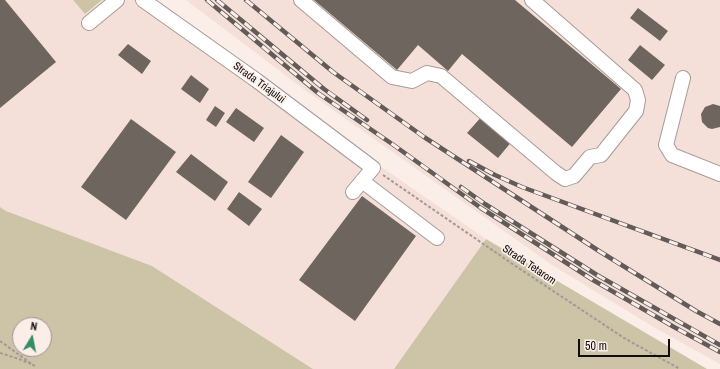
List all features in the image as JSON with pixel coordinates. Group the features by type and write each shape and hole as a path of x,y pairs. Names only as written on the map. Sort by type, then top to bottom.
{"street":[{"path":"89,23 117,0"},
{"name":"Strada Triajului","path":"144,0 256,80 374,168"},
{"path":"301,0 392,77 412,81 427,73 441,76 556,174 565,179 574,176 590,157 601,155 636,112 638,100 635,90 532,0"},
{"path":"683,78 666,145 672,155 719,172"},
{"path":"353,192 374,168"},
{"path":"362,181 437,238"}],"path":[{"name":"Strada Tetarom","path":"374,168 514,265 618,334 680,369"},
{"path":"0,341 36,367"},
{"path":"0,353 19,359 40,369"}],"shaded area":[{"path":"0,0 73,0 85,14 102,0 153,0 377,164 486,239 394,369 313,369 152,266 6,211 0,207"},
{"path":"73,0 102,0 85,14"},
{"path":"186,0 720,0 720,364 655,328 552,265 302,88"},
{"path":"0,207 6,211 152,266 313,369 0,369"},
{"path":"486,239 707,369 394,369"}],"building":[{"path":"0,0 5,0 56,62 0,108"},
{"path":"314,0 515,0 621,89 572,147 462,54 448,71 418,45 397,70"},
{"path":"638,8 668,31 660,41 630,18"},
{"path":"128,44 151,61 142,74 118,55"},
{"path":"640,45 665,65 652,80 628,60"},
{"path":"191,75 209,89 200,103 181,89"},
{"path":"713,104 720,106 720,127 712,129 708,128 702,122 701,114 705,107"},
{"path":"215,106 225,113 216,127 206,120"},
{"path":"236,108 264,128 254,142 226,122"},
{"path":"483,115 513,140 498,158 467,133"},
{"path":"131,119 176,152 126,220 81,187"},
{"path":"281,135 304,152 271,198 248,182"},
{"path":"191,154 228,182 215,201 176,172"},
{"path":"239,192 262,209 249,226 227,209"},
{"path":"362,196 416,236 355,321 299,280"}],"railway":[{"path":"207,0 318,93 481,208 593,280 720,352"},
{"path":"217,0 324,89 367,120"},
{"path":"246,0 333,72 424,137 599,251 696,311 720,324"},
{"path":"469,161 522,187 720,260"},
{"path":"461,187 485,204 597,275 720,345"}]}
